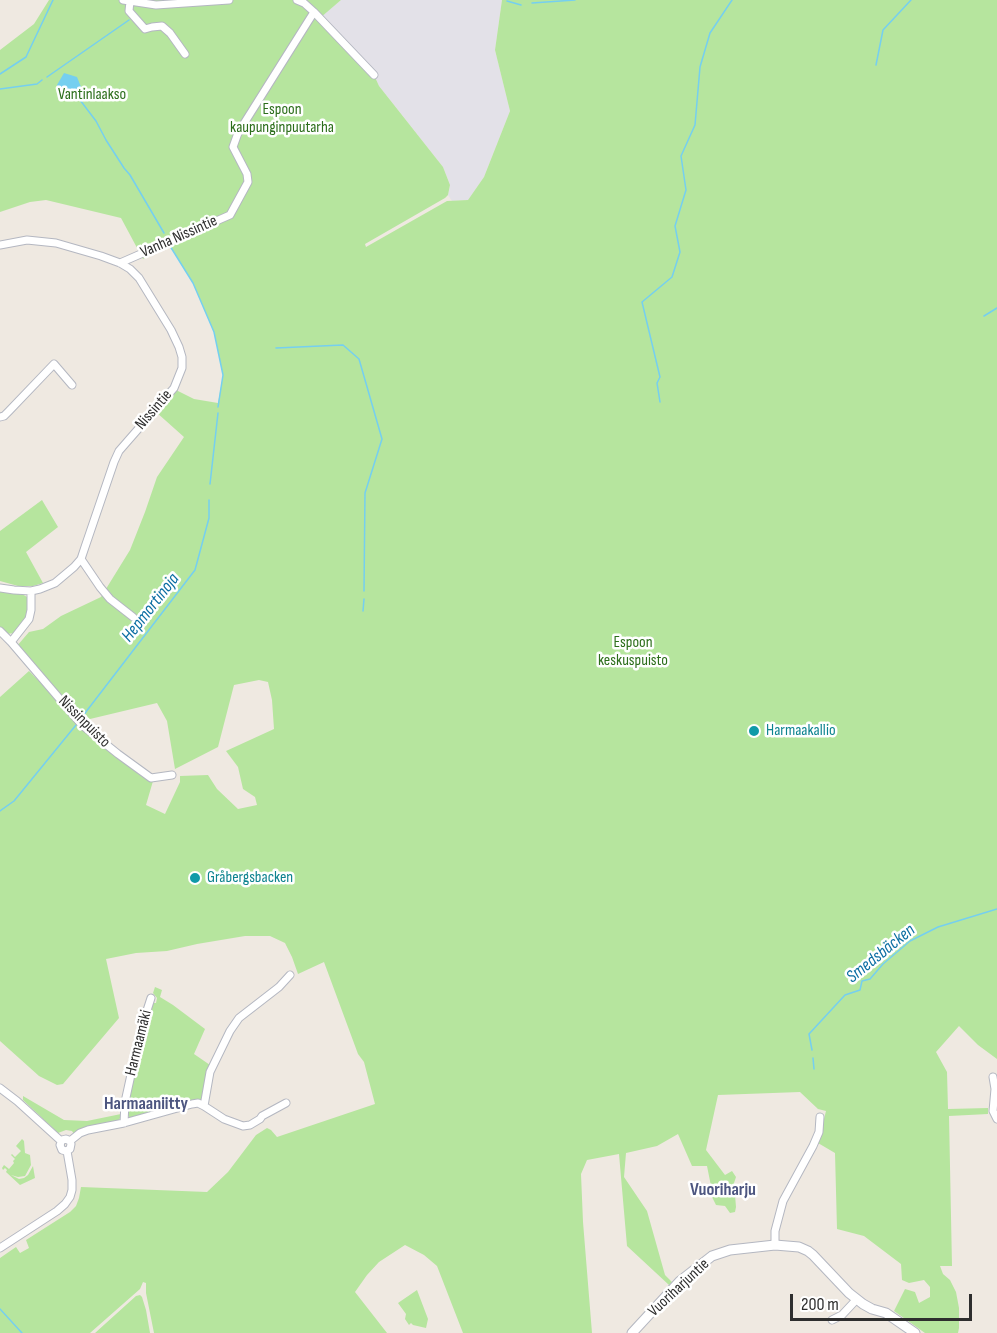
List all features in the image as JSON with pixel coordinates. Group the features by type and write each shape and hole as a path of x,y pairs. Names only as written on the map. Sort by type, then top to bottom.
{"street":[{"path":"185,54 162,26 145,29 129,11 126,1 156,5 229,0"},
{"path":"297,0 314,12 374,75"},
{"name":"Vanha Nissintie","path":"120,263 230,214 249,182 233,147 238,133 314,12"},
{"name":"Nissintie","path":"0,245 27,240 56,243 120,263 130,269 139,278 161,312 182,357 182,368 174,388 119,452 81,558 65,576 47,586 31,591"},
{"path":"0,417 4,416 54,363 72,385"},
{"path":"81,558 110,599 133,617"},
{"path":"0,588 31,591 29,619 11,642"},
{"name":"Nissinpuisto","path":"0,631 82,724 109,747 151,778 172,775"},
{"path":"204,1106 210,1072 230,1031 239,1018 279,987 290,975"},
{"name":"Harmaamäki","path":"124,1123 125,1102 141,1029 151,998"},
{"path":"993,1077 995,1089 993,1111 997,1119"},
{"path":"0,1088 61,1141"},
{"path":"70,1141 88,1130 198,1103 224,1119 243,1126 250,1125 286,1103"},
{"path":"775,1245 775,1232 783,1201 813,1146 819,1132 820,1117"},
{"path":"61,1141 66,1139 70,1141"},
{"path":"61,1141 60,1148 67,1150"},
{"path":"67,1150 71,1147 70,1141"},
{"path":"0,1248 57,1211 70,1197 71,1169 67,1150"},
{"name":"Vuoriharjuntie","path":"632,1333 680,1281 712,1256 730,1250 775,1245 799,1247 808,1251 849,1293 872,1309 886,1313 915,1333"},
{"path":"832,1320 842,1315 857,1299"}],"shaded area":[{"path":"341,0 502,0 495,50 510,111 484,177 468,200 452,201 448,195 450,185 443,167 379,86 374,75 319,18"}],"green space":[{"name":"Espoon keskuspuisto","path":"49,0 123,0 147,4 154,0 341,0 320,18 374,75 379,86 443,167 450,185 445,198 365,244 366,247 447,201 468,200 484,177 510,111 495,50 502,0 997,0 997,1059 978,1045 959,1026 936,1052 947,1072 948,1109 988,1108 988,1114 949,1116 952,1266 940,1266 956,1292 959,1308 958,1333 925,1333 894,1311 905,1289 915,1292 919,1303 930,1297 930,1287 924,1280 909,1283 902,1280 901,1264 864,1236 837,1229 835,1153 818,1143 826,1111 818,1109 800,1092 718,1095 706,1150 725,1175 732,1171 736,1177 734,1183 735,1212 730,1213 725,1206 716,1205 708,1189 711,1186 707,1166 692,1166 678,1134 657,1146 626,1153 624,1177 647,1211 665,1275 672,1282 669,1285 627,1246 619,1154 587,1160 581,1174 592,1333 463,1333 437,1266 424,1255 405,1245 379,1262 355,1292 387,1333 154,1333 146,1283 143,1282 140,1289 90,1333 0,1333 0,1258 16,1247 20,1253 29,1248 26,1240 76,1206 81,1187 207,1192 228,1172 256,1135 267,1128 277,1137 375,1104 364,1062 358,1054 324,962 298,974 285,943 270,936 245,936 167,951 136,953 106,959 119,1018 63,1084 57,1085 39,1076 0,1041 0,697 29,671 126,764 153,781 146,805 165,814 180,782 180,776 208,775 217,789 238,809 257,805 255,797 243,789 238,767 226,751 274,729 268,682 259,680 234,685 218,747 175,769 167,721 157,703 90,719 81,719 17,646 29,632 43,629 61,616 101,597 130,550 157,477 184,437 156,412 176,390 194,399 218,403 223,375 214,332 193,283 170,246 143,259 121,218 46,200 30,202 0,212 0,50 34,24"},
{"path":"42,500 58,527 26,552 43,583 18,586 0,581 0,531"},
{"path":"0,590 22,594 30,602 22,625 15,633 6,634 0,629"},
{"path":"155,987 162,990 160,997 205,1029 194,1054 210,1065 201,1099 129,1117 126,1110 149,1006 156,1003 157,998 153,993"},
{"path":"23,1096 64,1120 87,1121 121,1114 121,1117 117,1122 74,1134 66,1130 58,1133 23,1100"},
{"path":"22,1139 25,1153 30,1155 31,1165 25,1176 11,1175 19,1179 24,1178 33,1166 35,1178 20,1185 6,1172 5,1168 3,1170 2,1168 4,1165 9,1169 14,1163 15,1159 11,1155 15,1157 21,1151 16,1146"},
{"path":"417,1290 428,1319 426,1328 411,1323 409,1325 405,1319 406,1314 398,1303"},
{"path":"140,1295 146,1310 150,1333 95,1333 136,1296"}],"water":[{"path":"64,73 77,77 81,87 80,100 62,98 57,85"}],"waterway":[{"path":"0,74 26,57 53,0"},
{"path":"532,3 575,0"},
{"path":"660,402 657,383 660,377 642,302 672,277 680,252 675,226 686,190 681,156 695,125 700,67 710,33 732,0"},
{"path":"876,65 883,30 911,0"},
{"path":"507,1 521,5"},
{"path":"47,77 129,20"},
{"path":"0,89 37,84 42,80"},
{"name":"Hepmortinoja","path":"80,100 96,121 164,233"},
{"name":"Hepmortinoja","path":"170,246 193,283 214,332 223,375 218,407"},
{"path":"984,316 997,308"},
{"path":"276,348 343,345 359,359 382,439 365,493 364,591"},
{"name":"Hepmortinoja","path":"210,484 218,413"},
{"name":"Hepmortinoja","path":"82,717 195,570 209,518 209,500"},
{"path":"363,611 364,599"},
{"name":"Hepmortinoja","path":"0,811 14,801 76,725"},
{"name":"Smedsbäcken","path":"812,1050 809,1034 845,995 860,990 862,981 870,979 883,964 910,941 938,927 997,909"},
{"name":"Smedsbäcken","path":"813,1058 814,1069"},
{"path":"0,1309 22,1333"}],"place":[{"name":"Harmaakallio","path":"754,731"},
{"name":"Gråbergsbacken","path":"195,878"}],"district":[{"name":"Harmaaniitty","path":"146,1104"},
{"name":"Vuoriharju","path":"723,1190"}],"park label":[{"name":"Vantinlaakso","path":"92,95"},
{"name":"Espoon kaupunginpuutarha","path":"282,119"}]}
